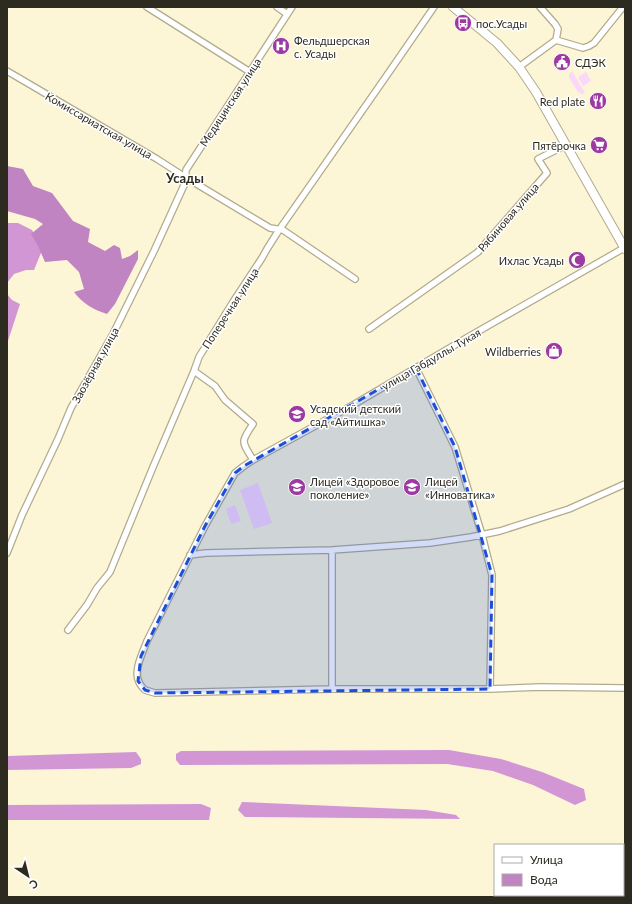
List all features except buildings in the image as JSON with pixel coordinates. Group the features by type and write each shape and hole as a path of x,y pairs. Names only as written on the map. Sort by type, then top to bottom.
{"street":[{"path":"147,7 250,72"},
{"path":"277,7 287,14"},
{"name":"Медицинская улица","path":"185,177 186,170 292,7"},
{"name":"Поперечная улица","path":"68,630 87,606 97,588 110,572 199,357 279,230 434,7"},
{"path":"453,7 497,42 519,67 536,92 625,249"},
{"path":"519,67 556,40 558,29 556,24 540,7"},
{"path":"556,40 583,48 589,46 623,7"},
{"name":"Комиссариатская улица","path":"7,71 157,159 270,228 283,230 355,279"},
{"name":"Рябиновая улица","path":"369,329 478,252 547,173 538,159 566,146"},
{"name":"Заозёрная улица","path":"7,554 22,515 72,408 154,251 185,183 185,177"},
{"name":"улица Габдуллы Тукая","path":"332,689 155,693 144,690 138,681 137,670 141,656 190,555 235,473 253,460 353,405 625,249"},
{"path":"416,368 455,447 482,535 492,575 490,688"},
{"path":"194,371 215,386 225,400 253,424 244,438 244,443 253,460"},
{"path":"190,555 206,553 332,550 430,543 482,535 500,531 569,509 625,484"},
{"path":"332,550 332,689 540,687 625,688"}],"highlighted area":[{"path":"416,368 455,447 492,575 490,689 155,693 145,690 138,681 141,656 205,526 235,473 244,466"}],"shaded area":[{"path":"572,71 585,93 582,94 578,92 569,78 569,74"},
{"path":"586,72 591,81 583,86 578,77"},
{"path":"7,223 18,223 32,230 43,248 34,270 26,270 14,274 7,283"},
{"path":"7,294 12,300 20,304 7,344"},
{"path":"258,483 272,523 254,529 240,490"},
{"path":"235,505 241,521 231,524 226,509"},
{"path":"449,750 501,759 542,772 584,789 586,800 575,805 533,785 493,771 447,764 180,765 176,760 176,754 181,751"},
{"path":"136,752 141,759 141,764 131,768 7,770 7,756"},
{"path":"242,802 426,810 456,815 460,819 245,817 238,810"},
{"path":"201,804 211,808 209,820 7,820 7,805"}],"water":[{"path":"7,166 23,169 33,186 52,193 73,221 90,229 88,242 105,251 114,245 120,248 122,259 130,256 138,250 138,259 115,304 107,314 89,306 74,292 84,289 79,272 67,260 45,262 31,234 43,224 35,219 7,211"}],"place":[{"name":"пос.Усады","path":"463,23"},
{"name":"Фельдшерская с. Усады","path":"281,46"},
{"name":"СДЭК","path":"562,62"},
{"name":"Red plate","path":"598,101"},
{"name":"Пятёрочка","path":"599,145"},
{"name":"Ихлас Усады","path":"577,260"},
{"name":"Wildberries","path":"554,351"},
{"name":"Усадский детский сад «Айтишка»","path":"297,414"},
{"name":"Лицей «Здоровое поколение»","path":"297,487"},
{"name":"Лицей «Инноватика»","path":"412,487"}],"district":[{"name":"Усады","path":"185,178"}]}
